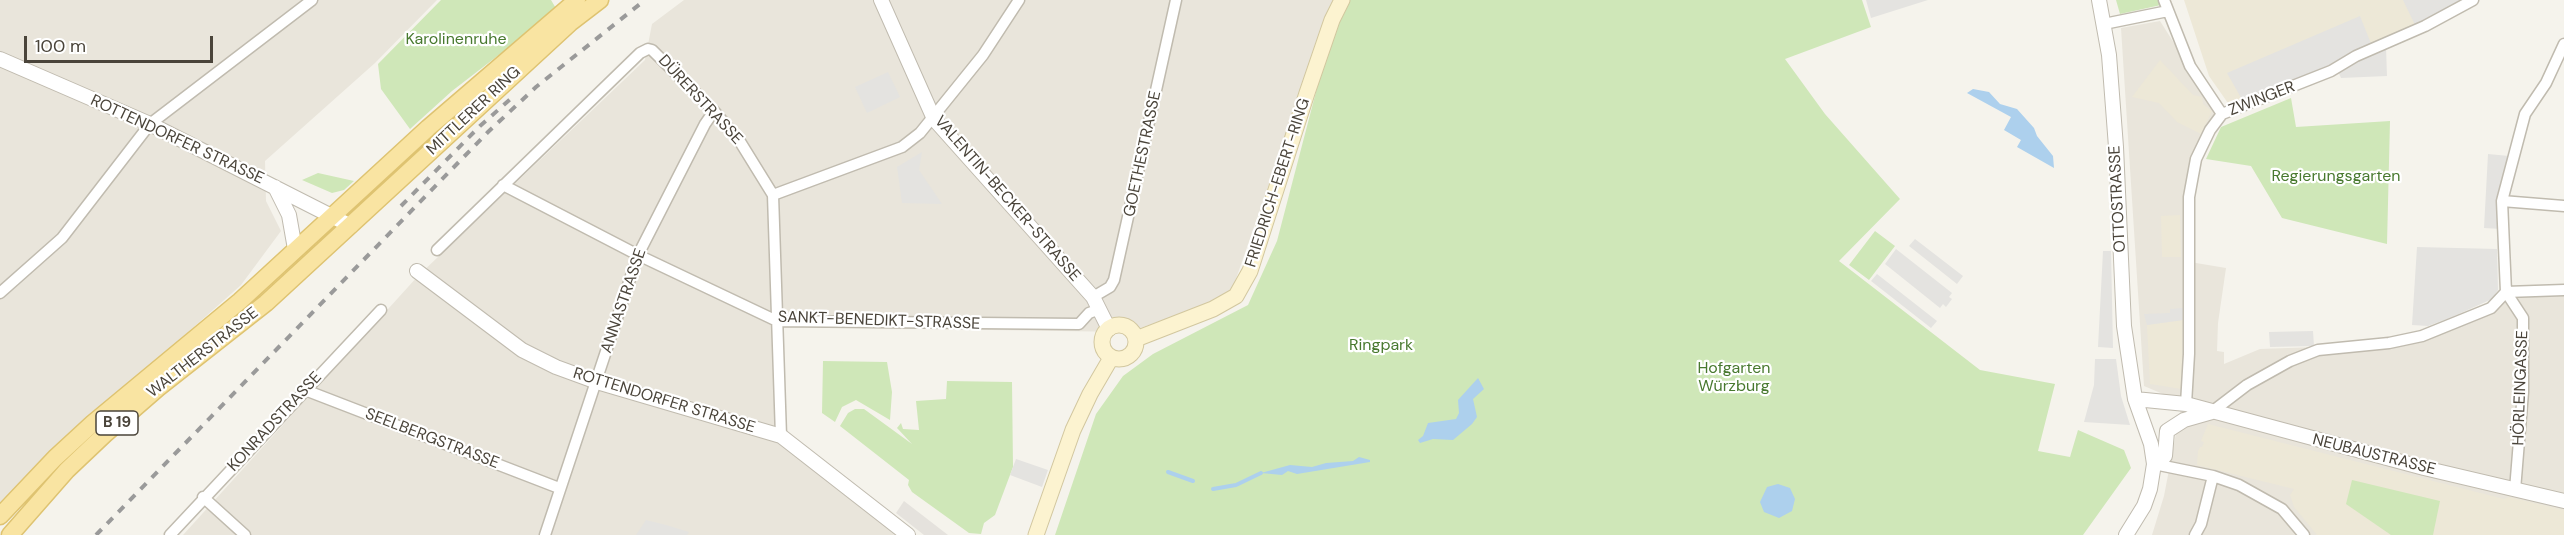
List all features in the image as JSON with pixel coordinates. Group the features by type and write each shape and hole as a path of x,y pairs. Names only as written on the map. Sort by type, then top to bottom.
{"main road":[{"name":"MITTLERER RING","path":"332,214 577,0"},
{"name":"MITTLERER RING","path":"351,226 570,23 600,0"},
{"name":"FRIEDRICH-EBERT-RING","path":"1111,358 1128,357 1136,347 1136,339 1213,309 1236,296 1250,271 1339,1"},
{"name":"WALTHERSTRASSE","path":"0,516 78,437 240,301 332,214"},
{"name":"WALTHERSTRASSE","path":"10,535 66,470 105,434 158,388 257,310 351,226"},
{"path":"1036,535 1073,430 1111,358 1102,343 1109,328 1126,327 1136,339"}],"street":[{"path":"0,293 62,238 150,124 311,0"},
{"name":"VALENTIN-BECKER-STRASSE","path":"881,0 934,119 1097,303 1109,328"},
{"path":"773,195 902,147 934,119 983,55 1019,0"},
{"name":"GOETHESTRASSE","path":"1097,303 1114,280 1176,0"},
{"name":"OTTOSTRASSE","path":"2099,0 2104,24 2116,147 2124,326 2135,399 2154,464"},
{"path":"2164,0 2190,66 2222,114"},
{"name":"ZWINGER","path":"2186,404 2189,345 2189,197 2196,159 2210,130 2222,114 2331,71 2356,56 2425,26 2473,0"},
{"path":"2104,24 2168,11"},
{"path":"2506,292 2502,201 2525,114 2546,83 2564,44"},
{"name":"DÜRERSTRASSE","path":"503,185 640,53 648,49 652,50 714,111 739,140 773,195 781,436"},
{"name":"ROTTENDORFER STRASSE","path":"0,59 150,124 332,214 351,226"},
{"name":"ANNASTRASSE","path":"545,535 638,255 705,124 714,111"},
{"path":"437,250 503,185"},
{"name":"SANKT-BENEDIKT-STRASSE","path":"503,185 638,255 777,321 1079,324 1097,303"},
{"path":"276,187 289,215 296,249"},
{"path":"2502,201 2564,206"},
{"name":"ROTTENDORFER STRASSE","path":"417,271 522,350 556,367 597,382 781,436 908,535"},
{"path":"2144,424 2152,432 2166,434 2184,420 2213,411 2247,385 2290,361 2318,351 2389,343 2422,336 2491,308 2506,292 2564,290"},
{"name":"HÖRLEINGASSE","path":"2506,292 2523,318 2522,402 2515,490"},
{"name":"KONRADSTRASSE","path":"170,535 203,497 381,310"},
{"name":"SEELBERGSTRASSE","path":"305,390 559,488"},
{"name":"NEUBAUSTRASSE","path":"2135,399 2186,404 2564,501"},
{"path":"2126,535 2144,506 2150,489 2154,464 2165,456 2166,434"},
{"path":"2154,464 2213,476 2262,496 2282,509 2304,535"},
{"path":"2195,535 2201,524 2213,476"},
{"path":"203,497 245,535"}],"shaded area":[{"path":"0,0 437,0 375,63 265,161 266,201 281,231 241,285 59,447 0,513"},
{"path":"684,0 1333,0 1230,296 1129,332 784,327 782,439 900,535 183,535 418,276 645,60 652,24"},
{"path":"1866,0 1928,0 1871,18"},
{"path":"2184,0 2468,0 2244,103 2230,106 2209,76"},
{"path":"2403,0 2468,0 2415,25"},
{"path":"2360,16 2372,46 2244,103 2227,73"},
{"path":"2160,21 2219,114 2198,165 2190,262 2226,268 2218,323 2217,351 2224,352 2224,364 2260,349 2400,344 2509,293 2564,291 2564,535 2152,535 2164,496 2182,402 2144,386 2121,28"},
{"path":"2386,47 2387,76 2341,78 2337,69"},
{"path":"2160,60 2193,95 2202,97 2203,104 2212,111 2201,134 2177,122 2159,103 2132,97"},
{"path":"888,72 900,97 867,113 855,87"},
{"path":"922,152 919,170 942,204 902,203 897,167"},
{"path":"2488,154 2509,156 2501,229 2484,228"},
{"path":"2180,215 2181,257 2162,257 2161,216"},
{"path":"1915,239 1963,276 1957,284 1909,246"},
{"path":"2417,247 2497,249 2498,290 2492,299 2452,317 2428,326 2412,325"},
{"path":"1896,249 1952,293 1949,297 1952,299 1946,307 1943,304 1940,308 1885,264"},
{"path":"2103,251 2111,251 2113,348 2098,347"},
{"path":"1877,274 1937,321 1931,328 1871,281"},
{"path":"2183,308 2183,320 2147,325 2144,314 2170,313 2170,309"},
{"path":"2183,320 2182,389 2150,384 2147,325"},
{"path":"2313,331 2314,346 2270,347 2269,332"},
{"path":"2095,359 2116,359 2121,396 2130,425 2084,422 2094,385"},
{"path":"2208,424 2504,499 2509,497 2564,510 2564,535 2317,535 2294,507 2290,495 2294,489 2197,465 2198,451 2204,442 2201,441"},
{"path":"1016,459 1048,470 1042,487 1010,475"},
{"path":"904,501 948,535 924,535 896,513"},
{"path":"646,520 689,532 687,535 636,535"}],"green space":[{"name":"Karolinenruhe","path":"441,0 551,0 557,10 452,91 410,129 381,89 378,64"},
{"path":"1340,0 1862,0 1871,27 1785,59 1825,114 1900,199 1839,261 1980,370 2055,384 2038,451 2070,457 2078,430 2124,450 2131,468 2083,535 1055,535 1096,414 1123,376 1153,354 1248,305 1277,241"},
{"path":"2116,0 2159,0 2161,5 2120,14"},
{"name":"Regierungsgarten","path":"2291,98 2296,127 2390,121 2387,244 2282,218 2251,166 2206,159 2221,127"},
{"path":"318,173 354,181 344,190 332,193 302,180"},
{"path":"1875,231 1895,246 1869,280 1849,265"},
{"path":"823,361 887,362 892,392 890,420 856,400 842,407 835,422 822,413"},
{"path":"947,381 1012,382 1013,467 995,515 984,523 981,534 969,533 912,492 908,485 909,480 840,426 848,413 855,409 864,409 912,444 897,428 901,423 903,429 919,430 916,401 946,399"},
{"path":"2352,480 2440,501 2433,535 2391,535 2346,504"}],"water":[{"path":"1973,89 1989,92 2000,104 2017,109 2034,128 2037,136 2053,156 2054,168 2017,147 2021,140 2004,130 2011,117 1967,93"},
{"path":"1478,378 1484,389 1473,399 1477,417 1472,424 1453,440 1433,439 1420,443 1418,440 1423,436 1428,423 1456,419 1459,413 1458,400"},
{"path":"1359,457 1370,460 1370,462 1297,474 1288,471 1282,475 1261,473 1290,465 1312,467 1326,463 1353,461"},
{"path":"1778,484 1790,488 1795,499 1792,511 1779,518 1764,512 1760,502 1767,487"}],"waterway":[{"path":"1168,472 1193,481"},
{"path":"1213,489 1236,485 1261,473"}],"railway":[{"path":"96,535 488,132 536,87 645,0"},
{"path":"401,206 480,126 515,95"}],"park label":[{"name":"Ringpark","path":"1381,346"},
{"name":"Hofgarten Würzburg","path":"1734,378"}]}
